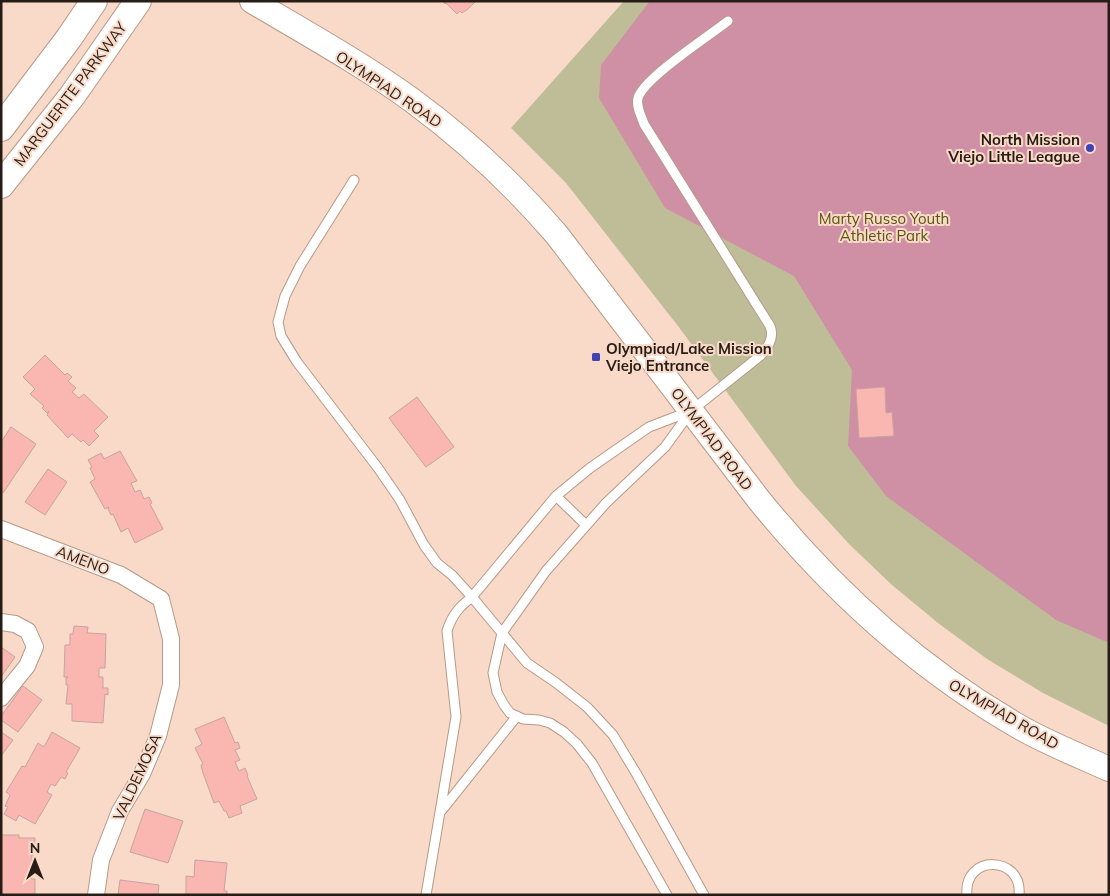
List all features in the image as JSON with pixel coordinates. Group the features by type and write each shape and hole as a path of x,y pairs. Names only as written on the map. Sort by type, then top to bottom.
{"main road":[{"path":"1,128 69,38 94,1"},
{"name":"MARGUERITE PARKWAY","path":"1,186 72,96 138,1"},
{"name":"OLYMPIAD ROAD","path":"252,1 412,100 458,136 511,185 557,235 788,536 852,601 950,683 1024,729 1109,769"}],"street":[{"name":"AMENO","path":"1,529 121,575 161,599"},
{"name":"VALDEMOSA","path":"96,895 101,860 120,811 142,774 158,736 171,685 172,639 161,599"},
{"path":"1,622 15,624 28,631 35,647 27,666 1,698"}],"lane":[{"path":"426,895 456,717 447,631 450,620 457,608 472,597 556,496 590,468 649,427 691,410 764,353 771,340 772,330 644,124 638,104 640,93 661,71 728,21"},
{"path":"354,180 300,266 285,296 278,322 280,336 297,362 378,468 400,500 424,545 437,563 452,575 472,597 527,663 587,707 613,735 704,895"},
{"path":"667,895 592,763 577,744 550,723 524,719 510,713 497,692 493,673 502,633 546,571 586,525 665,448 691,410"},
{"path":"556,496 586,525"},
{"path":"441,811 517,716"},
{"path":"967,895 968,880 973,872 989,864 998,864 1014,874 1018,881 1019,895"}],"green space":[{"name":"Marty Russo Youth Athletic Park","path":"624,1 1109,1 1109,726 1043,693 987,659 938,623 892,585 850,545 796,486 678,326 566,183 511,128"}],"shaded area":[{"name":"Marty Russo Youth Athletic Park","path":"650,1 1109,1 1109,643 1056,620 886,496 848,446 852,370 794,276 665,208 599,98 601,65"}],"building":[{"path":"442,1 476,1 468,9 457,14"},
{"path":"45,355 65,375 67,373 72,377 68,381 76,388 72,392 79,398 84,394 108,417 94,431 99,436 89,446 72,434 68,438 47,415 49,411 47,413 42,408 44,406 30,394 35,389 23,377"},
{"path":"885,387 886,413 892,412 894,436 859,438 856,389"},
{"path":"417,397 454,447 426,467 389,418"},
{"path":"11,427 36,444 3,493 1,491 1,442"},
{"path":"120,451 137,481 131,483 135,492 140,490 144,499 149,497 152,503 150,504 163,529 135,543 128,528 121,532 113,514 111,515 108,509 109,507 105,509 90,482 95,479 88,460 101,453 104,459"},
{"path":"48,469 67,482 45,515 25,502"},
{"path":"74,626 88,627 87,633 106,634 105,668 99,668 99,677 103,677 103,688 108,688 108,695 105,694 103,723 72,721 72,704 66,704 68,685 66,685 66,678 68,677 64,677 65,645 70,645 70,634 73,634"},
{"path":"1,647 15,657 1,677"},
{"path":"23,686 42,700 18,732 1,720 1,716"},
{"path":"224,717 235,743 238,742 240,748 235,750 240,760 235,762 239,771 245,768 257,799 240,806 242,813 229,818 219,801 214,803 203,773 201,765 203,764 195,748 202,744 195,729"},
{"path":"1,732 13,740 1,756"},
{"path":"52,732 80,748 66,772 68,773 65,779 61,777 55,786 51,784 47,792 52,795 35,824 19,815 16,821 4,814 8,807 5,806 10,795 6,792 22,766 25,767 38,743 44,747"},
{"path":"145,809 183,821 168,863 130,852"},
{"path":"1,835 19,835 19,838 35,838 35,855 32,855 31,879 35,879 35,895 1,895"},
{"path":"195,860 227,863 224,891 227,891 227,895 186,895 186,876 194,877"},
{"path":"120,880 159,885 158,895 118,895"}],"place":[{"name":"North Mission Viejo Little League","path":"1090,148"},
{"name":"Olympiad/Lake Mission Viejo Entrance","path":"596,357"}]}
